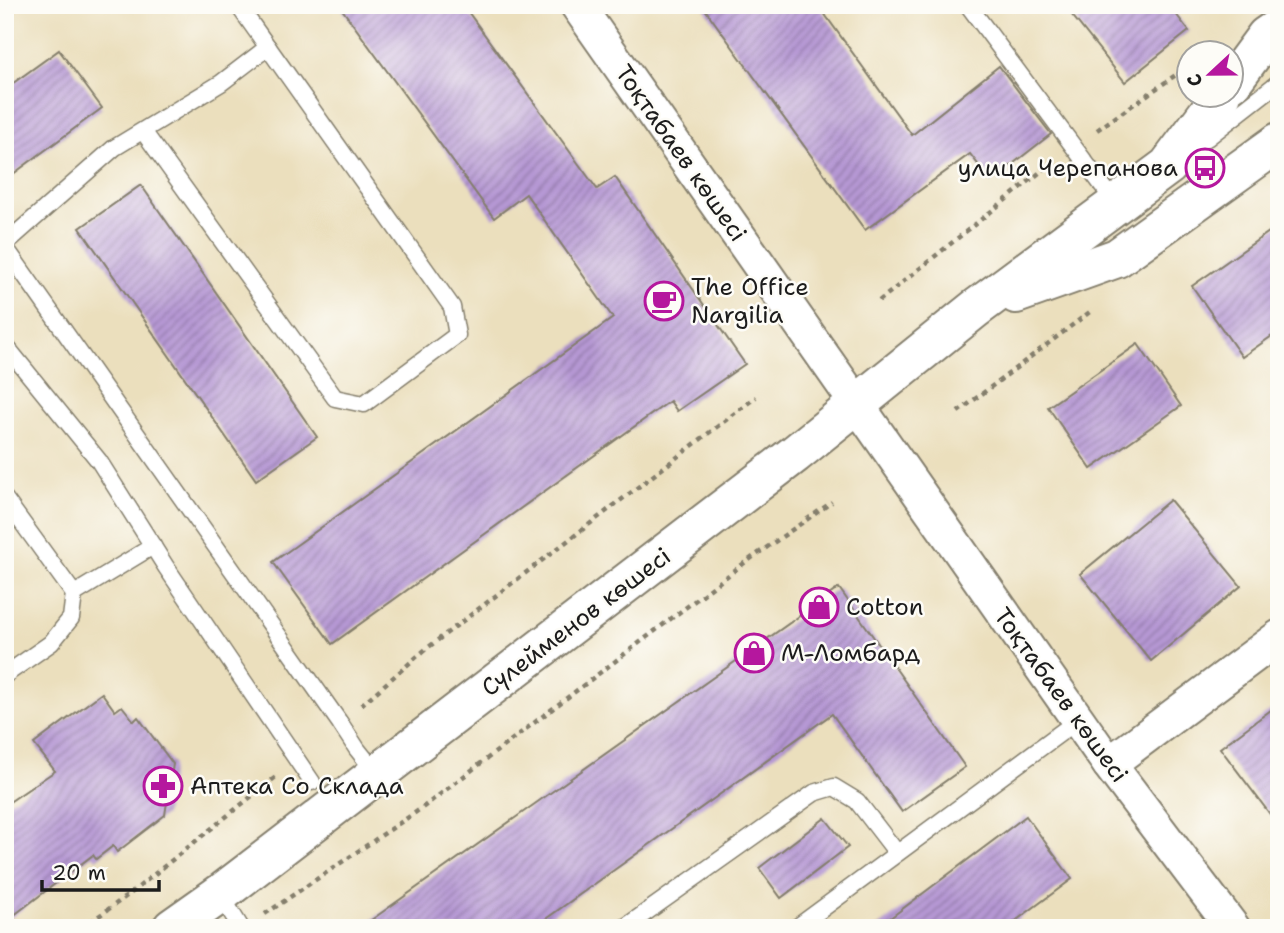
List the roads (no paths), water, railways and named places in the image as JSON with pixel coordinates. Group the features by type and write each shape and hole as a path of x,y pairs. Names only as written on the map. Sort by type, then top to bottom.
{"street":[{"name":"Тоқтабаев көшесі","path":"577,5 1109,764 1233,928"},
{"path":"1246,62 1266,36 1279,27"},
{"name":"Сүлейменов көшесі","path":"172,928 795,454 975,309 1168,166 1212,108"},
{"name":"Сүлейменов көшесі","path":"975,309 1116,258 1279,142"},
{"path":"1109,764 1279,637"}],"lane":[{"path":"143,131 335,398 364,404 457,335 452,307 238,5"},
{"path":"968,5 1117,205"},
{"path":"268,47 220,83 114,148 5,246 377,774"},
{"path":"1168,166 1279,82"},
{"path":"5,345 99,461 312,782"},
{"path":"5,499 74,594 71,618 51,643 5,675"},
{"path":"74,594 153,546"},
{"path":"796,928 1078,720"},
{"path":"624,928 814,793 834,787 857,801 897,853"},
{"path":"220,894 248,924"}],"place":[{"name":"улица Черепанова","path":"1205,168"},
{"name":"The Office Nargilia","path":"664,301"},
{"name":"Cotton","path":"819,607"},
{"name":"М-Ломбард","path":"754,653"},
{"name":"Аптека Со Склада","path":"163,786"}]}
